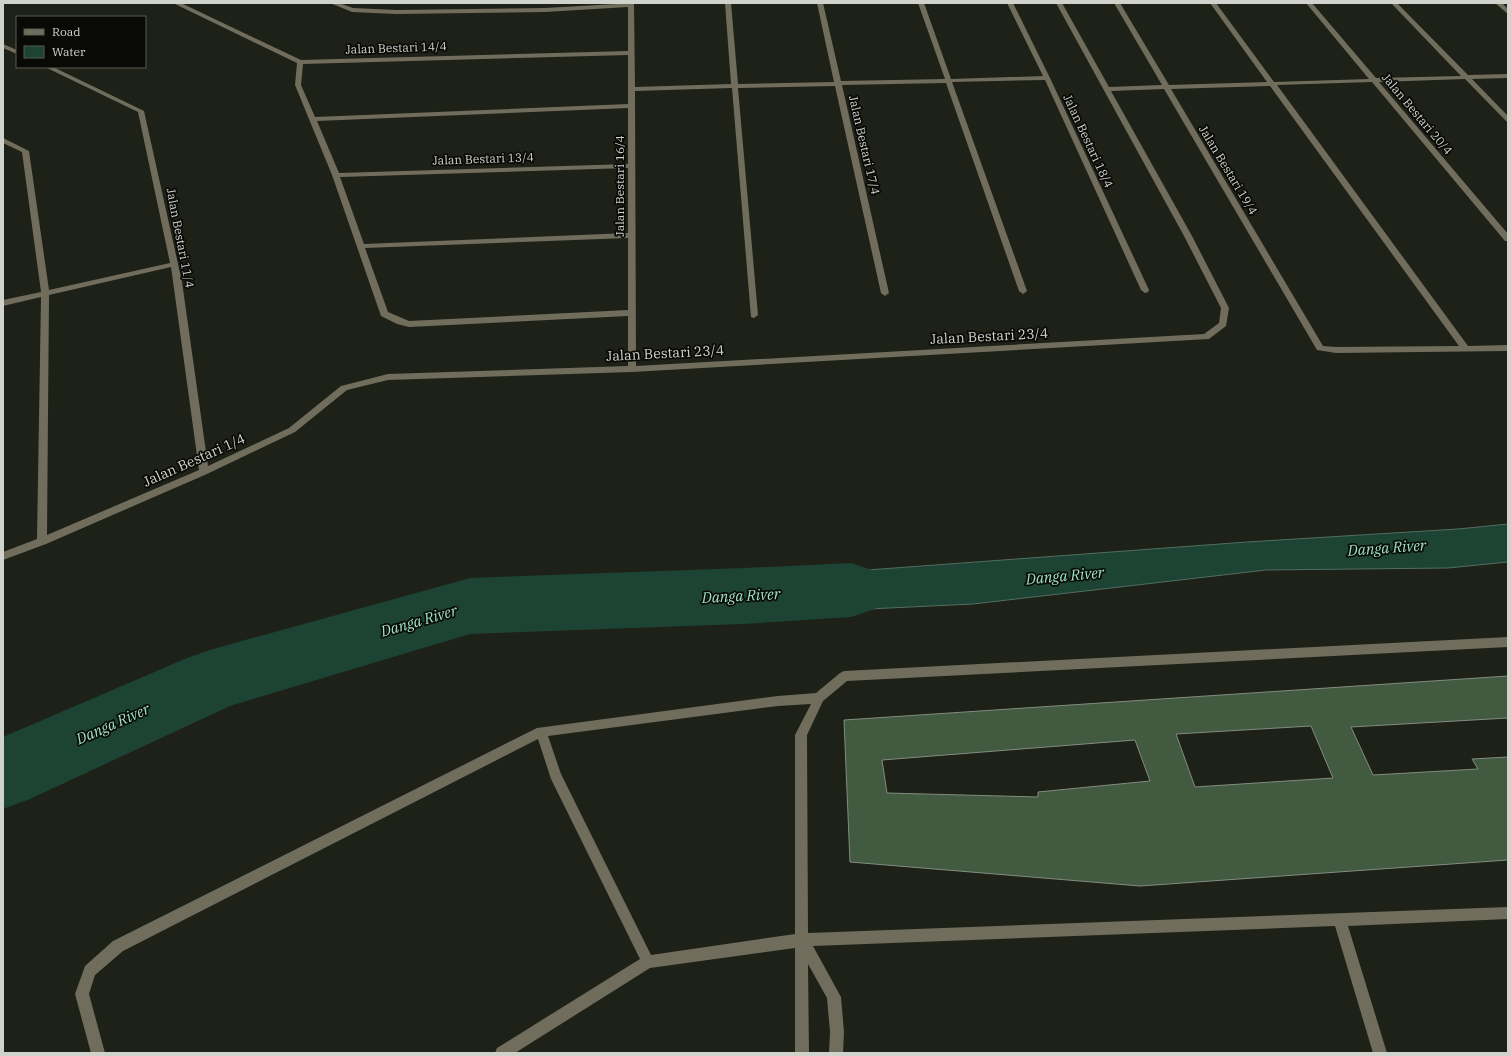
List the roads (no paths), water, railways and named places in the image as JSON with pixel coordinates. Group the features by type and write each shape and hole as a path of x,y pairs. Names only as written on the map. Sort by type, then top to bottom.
{"street":[{"name":"Jalan Bestari 14/4","path":"176,3 300,62 631,53"},
{"path":"333,3 352,10 404,12 545,10 631,4"},
{"path":"728,3 754,315"},
{"name":"Jalan Bestari 17/4","path":"820,3 886,293"},
{"path":"921,3 947,81 1023,291"},
{"name":"Jalan Bestari 18/4","path":"1010,3 1047,78 1145,290"},
{"name":"Jalan Bestari 23/4","path":"388,377 632,369 1206,337 1224,324 1225,308 1188,236 1059,3"},
{"name":"Jalan Bestari 19/4","path":"1117,3 1320,348 1336,350 1466,349"},
{"path":"1213,3 1270,83 1466,349 1508,348"},
{"name":"Jalan Bestari 20/4","path":"1309,3 1508,239"},
{"path":"1394,3 1508,120"},
{"path":"1498,3 1508,12"},
{"name":"Jalan Bestari 16/4","path":"631,4 632,369"},
{"path":"3,46 16,52"},
{"path":"300,62 298,85 336,175 384,314 400,322 409,324 632,313"},
{"name":"Jalan Bestari 11/4","path":"50,68 141,111 174,264 204,472"},
{"path":"1106,89 1508,76"},
{"path":"631,89 1047,78"},
{"path":"312,119 631,106"},
{"path":"3,140 25,151 45,293 42,541"},
{"name":"Jalan Bestari 13/4","path":"336,175 631,166"},
{"path":"361,246 632,236"},
{"path":"3,303 174,264"},
{"name":"Jalan Bestari 1/4","path":"3,556 204,472 292,430 344,388 388,377"},
{"path":"802,1053 801,735 820,698 844,676 1508,642"},
{"path":"98,1053 82,994 90,971 118,946 541,732 778,701 820,698"},
{"path":"541,732 554,775 648,962"},
{"path":"502,1053 648,962 802,940 1508,913"},
{"path":"1338,919 1380,1053"},
{"path":"802,940 834,997 837,1032 836,1053"}],"water":[{"path":"1508,524 1508,562 1448,568 1266,570 973,604 763,614 759,578 1247,542 1458,529"}],"waterway":[{"name":"Danga River","path":"3,774 213,680 470,606 744,596 851,590"}]}
